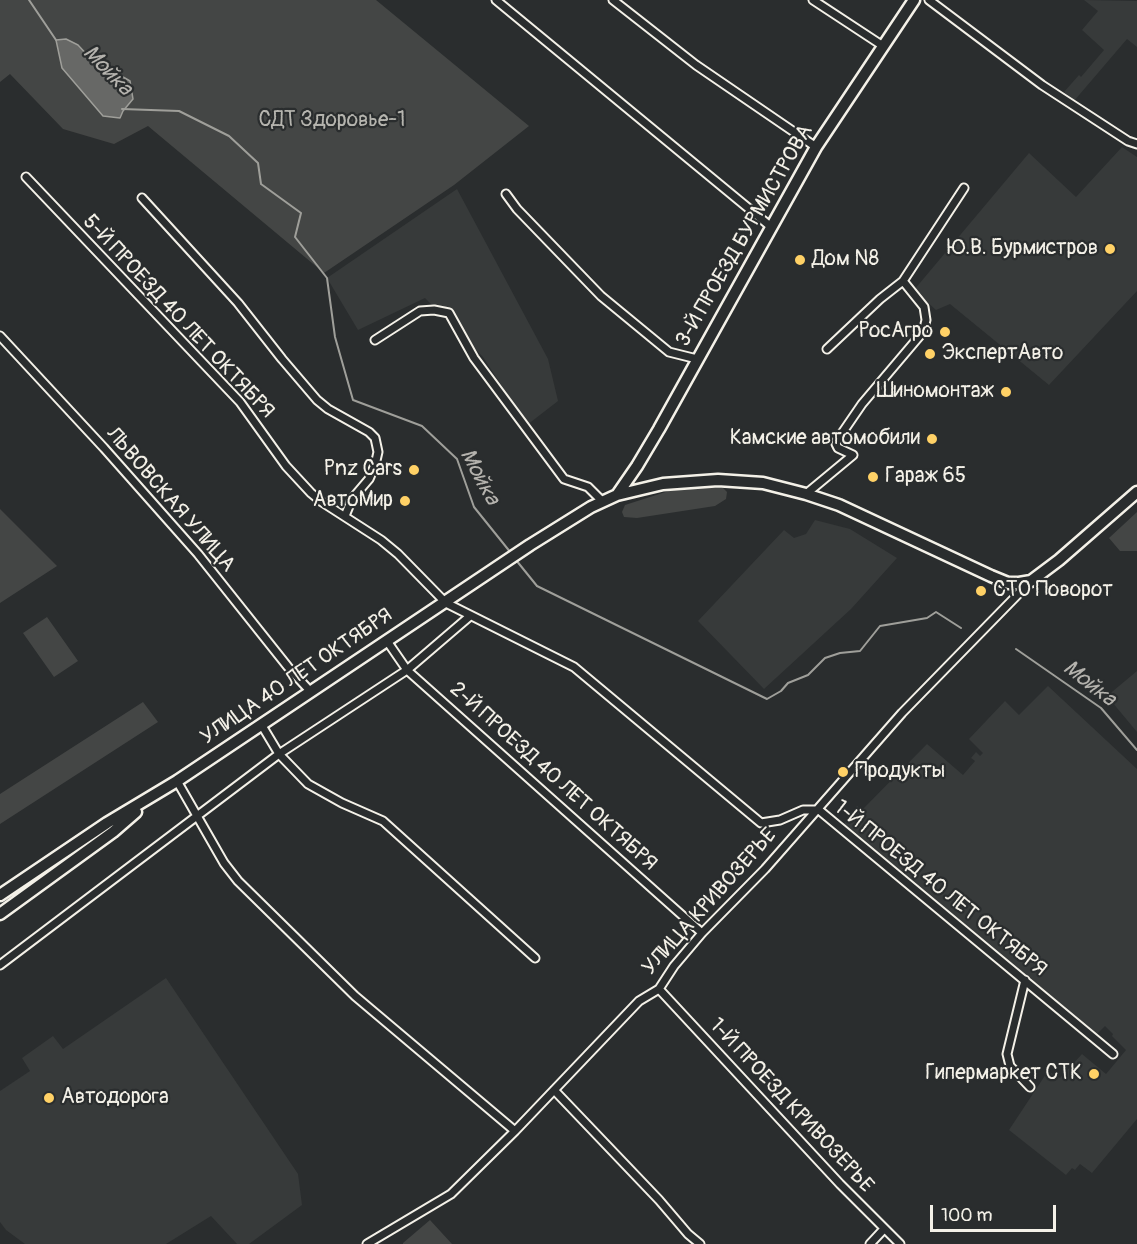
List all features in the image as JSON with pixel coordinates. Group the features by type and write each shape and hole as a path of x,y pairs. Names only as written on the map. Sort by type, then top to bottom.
{"main road":[{"name":"3-Й ПРОЕЗД БУРМИСТРОВА","path":"617,495 637,466 816,147 914,0"},
{"path":"617,495 663,484 718,480 763,483 806,494 839,506 999,579 1019,583 1031,581"},
{"name":"УЛИЦА КРИВОЗЕРЬЕ","path":"1031,581 1059,560 1137,492"},
{"name":"УЛИЦА 40 ЛЕТ ОКТЯБРЯ","path":"0,894 107,823 177,781 530,545 602,501 617,495"},
{"path":"0,914 113,832 157,794"}],"street":[{"path":"496,0 770,226"},
{"path":"613,0 696,65 816,147"},
{"path":"813,0 883,45"},
{"path":"929,0 1042,85 1128,141 1137,144"},
{"name":"5-Й ПРОЕЗД 40 ЛЕТ ОКТЯБРЯ","path":"26,177 240,402 290,470 322,502 398,554 446,603 470,616"},
{"path":"827,349 880,299 903,281 964,188"},
{"path":"506,194 601,296 669,352 697,359"},
{"path":"142,198 238,303 317,400 375,438 378,452 372,473 352,499 345,516"},
{"path":"806,494 853,455 838,448 836,444 838,439 862,404 923,332 926,320 924,307 903,281"},
{"path":"375,340 420,311 434,310 449,313 474,358 564,478 588,487 602,501"},
{"name":"ЛЬВОВСКАЯ УЛИЦА","path":"0,336 198,554 288,667 310,691"},
{"name":"УЛИЦА КРИВОЗЕРЬЕ","path":"367,1244 451,1194 515,1131 639,1001 659,989 674,966 702,933 819,810 902,712 1031,581"},
{"path":"0,965 279,753 407,670 470,616"},
{"name":"1-Й ПРОЕЗД 40 ЛЕТ ОКТЯБРЯ","path":"470,616 574,667 761,823 780,820 803,810 819,810 1113,1054"},
{"name":"2-Й ПРОЕЗД 40 ЛЕТ ОКТЯБРЯ","path":"387,641 407,670 702,933"},
{"path":"261,724 279,753 308,784 342,803 383,821 535,958"},
{"path":"177,781 224,863 238,881 355,996 515,1131"},
{"path":"1025,980 1007,1054 1010,1066 1030,1088"},
{"name":"1-Й ПРОЕЗД КРИВОЗЕРЬЕ","path":"659,989 900,1244"},
{"path":"554,1090 659,1200 688,1234 700,1244"},
{"path":"870,1244 884,1229"}],"shaded area":[{"path":"1084,0 1137,1 1137,47 1127,39 1074,101 1064,92 1079,75 1081,77 1104,50 1082,30 1098,11"},
{"path":"1122,147 1137,157 1137,291 1049,385 950,304 936,310 914,290 1029,153 1076,197"},
{"path":"457,189 548,359 558,401 527,425 483,357 425,298 358,330 327,278"},
{"path":"815,520 850,529 897,558 851,609 764,689 698,621 784,530 794,538 806,534"},
{"path":"1137,671 1137,732 1107,696"},
{"path":"1048,686 1137,769 1137,1119 1092,1173 1080,1164 1066,1175 1009,1130 1048,1071 1060,1078 1082,1054 1106,1074 1126,1050 1105,1026 1089,1042 839,831 857,806 862,810 927,744 963,775 975,761 971,758 976,752 980,756 983,753 969,739 1005,701 1019,715"},
{"path":"166,978 298,1174 302,1205 249,1244 237,1244 211,1216 166,1244 25,1244 6,1230 0,1222 0,1091 30,1071 22,1058 53,1036 63,1049"}],"green space":[{"name":"СДТ Здоровье-1","path":"0,0 376,0 529,126 454,185 324,273 148,126 114,144 63,129 10,74 0,82"},
{"path":"678,488 723,488 727,492 726,499 715,506 637,518 624,517 622,512 625,505"},
{"path":"0,509 57,566 0,603"},
{"path":"1137,512 1137,551 1120,551 1109,538"},
{"path":"47,617 78,661 54,677 23,633"},
{"path":"143,702 158,722 0,824 0,794"},
{"path":"430,1220 452,1244 403,1244 403,1243"}],"water":[{"path":"66,39 78,45 90,58 130,81 133,99 120,118 103,116 62,68 56,40"}],"waterway":[{"name":"Мойка","path":"29,0 56,40"},
{"name":"Мойка","path":"122,109 179,111 229,136 258,163 261,184 301,213 295,237 327,278 335,337 353,400 422,426 457,459 474,507 511,553"},
{"name":"Мойка","path":"516,560 537,586 767,699 781,691 788,683 808,675 825,658 840,653 860,651 880,626 927,618 936,612 961,628"},
{"name":"Мойка","path":"1016,649 1101,708 1137,750"}],"place":[{"name":"Ю.В. Бурмистров","path":"1110,249"},
{"name":"Дом N8","path":"800,260"},
{"name":"РосАгро","path":"945,332"},
{"name":"ЭкспертАвто","path":"930,354"},
{"name":"Шиномонтаж","path":"1006,392"},
{"name":"Камские автомобили","path":"932,439"},
{"name":"Pnz Cars","path":"414,470"},
{"name":"Гараж 65","path":"873,477"},
{"name":"АвтоМир","path":"405,501"},
{"name":"СТО Поворот","path":"981,591"},
{"name":"Продукты","path":"843,772"},
{"name":"Гипермаркет СТК","path":"1094,1074"},
{"name":"Автодорога","path":"49,1098"}]}
